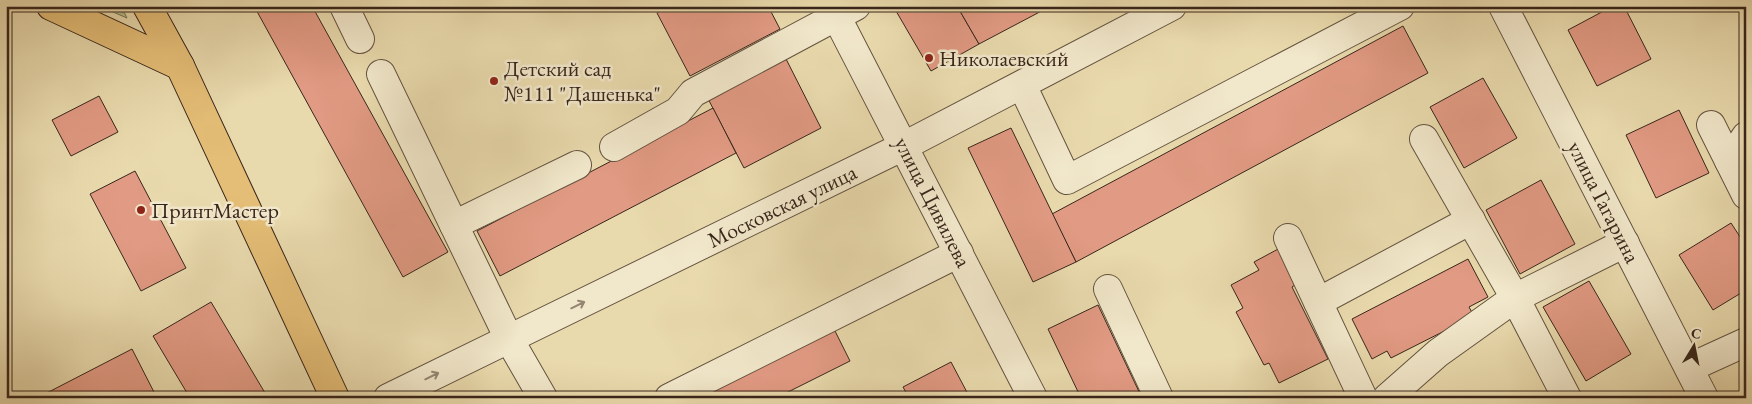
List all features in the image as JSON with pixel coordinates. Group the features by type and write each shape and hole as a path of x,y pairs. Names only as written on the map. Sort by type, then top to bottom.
{"main road":[{"path":"50,6 180,66"},
{"path":"147,6 180,66 335,398"}],"street":[{"path":"344,6 360,40"},
{"name":"Московская улица","path":"388,398 904,146 1172,6"},
{"path":"1022,85 1067,180 1400,6"},
{"name":"улица Гагарина","path":"1503,6 1704,398"},
{"path":"614,147 678,111 693,93 841,9"},
{"name":"улица Цивилева","path":"841,9 904,146 1033,398"},
{"path":"381,74 509,339 543,398"},
{"path":"1711,125 1746,195"},
{"path":"1729,161 1746,136"},
{"path":"1424,139 1515,298 1567,398"},
{"path":"454,225 577,165"},
{"path":"1318,302 1470,220"},
{"path":"1288,238 1363,398"},
{"path":"1387,398 1438,353 1515,298 1625,243"},
{"path":"669,398 959,253"},
{"path":"1108,289 1159,398"},
{"path":"1689,368 1746,342"}],"green space":[{"path":"99,6 121,6 127,18"}],"building":[{"path":"254,6 312,6 448,252 403,277"},
{"path":"670,6 768,6 780,29 690,76 657,13"},
{"path":"904,6 957,6 979,44 931,71 896,11"},
{"path":"957,6 1051,6 979,44"},
{"path":"1613,6 1624,6 1651,59 1597,86 1568,30"},
{"path":"1403,26 1428,73 1076,262 1052,214"},
{"path":"783,53 821,128 744,168 705,93"},
{"path":"1483,78 1517,138 1464,168 1430,107"},
{"path":"99,96 118,132 71,156 52,120"},
{"path":"713,108 736,153 500,276 477,231"},
{"path":"1679,110 1709,173 1656,198 1626,135"},
{"path":"1011,128 1076,262 1033,282 968,148"},
{"path":"135,171 186,268 141,291 90,194"},
{"path":"1541,180 1575,244 1520,274 1486,210"},
{"path":"1731,223 1746,246 1746,290 1713,310 1679,255"},
{"path":"1280,248 1298,283 1292,287 1328,359 1279,383 1269,363 1264,365 1236,312 1243,308 1231,285 1259,270 1254,262"},
{"path":"1468,259 1488,297 1469,307 1474,316 1391,358 1387,351 1372,359 1352,319"},
{"path":"1589,281 1631,354 1586,381 1543,307"},
{"path":"211,302 268,398 190,398 153,336"},
{"path":"1098,305 1142,398 1081,398 1048,329"},
{"path":"830,321 850,361 776,398 676,398"},
{"path":"132,349 156,396 153,398 37,398"},
{"path":"951,362 970,398 909,398 903,387"}],"place":[{"name":"Николаевский","path":"929,58"},
{"name":"Детский сад №111 \"Дашенька\"","path":"494,81"},
{"name":"ПринтМастер","path":"141,210"}]}
